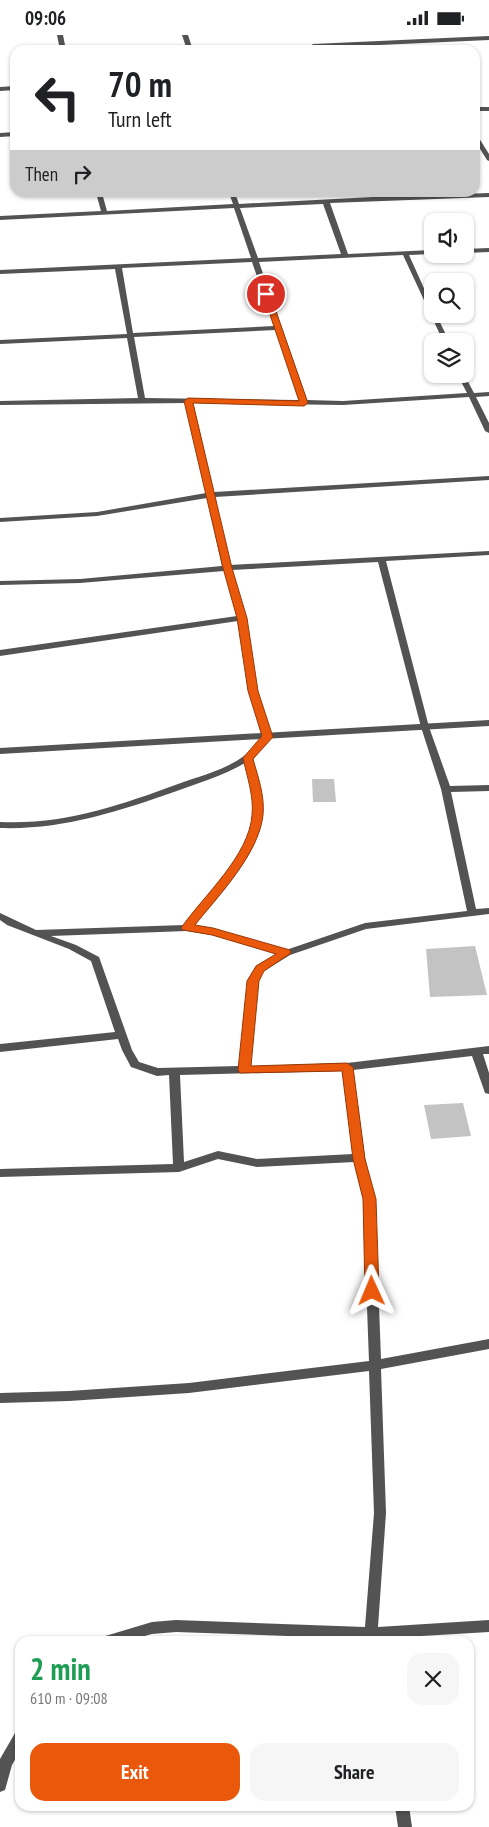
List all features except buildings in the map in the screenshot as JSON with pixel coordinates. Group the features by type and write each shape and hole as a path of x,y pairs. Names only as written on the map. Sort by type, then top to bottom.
{"street":[{"path":"421,35 426,45"},
{"path":"313,45 489,38"},
{"path":"480,144 489,158"},
{"path":"100,197 105,213"},
{"path":"233,197 304,403"},
{"path":"0,218 326,202 368,197"},
{"path":"326,202 345,256"},
{"path":"474,251 489,250"},
{"path":"0,272 424,252"},
{"path":"406,253 424,293"},
{"path":"118,267 142,401"},
{"path":"0,342 131,337 278,328"},
{"path":"465,383 489,431"},
{"path":"0,403 142,401 304,403 489,394"},
{"path":"188,401 227,568 242,618 253,691 268,737"},
{"path":"0,520 97,514 210,495 489,478"},
{"path":"0,583 80,581 227,568 489,553"},
{"path":"381,559 425,727 446,789 472,913"},
{"path":"0,653 242,618"},
{"path":"0,751 489,723"},
{"path":"0,825 20,827 40,825 88,817 127,806 206,777 248,758 268,737"},
{"path":"187,928 236,864 254,834 258,814 256,789 248,758"},
{"path":"446,789 489,788"},
{"path":"244,1070 253,981 260,969 286,953 365,926 489,911"},
{"path":"0,916 35,933 83,951 95,959 122,1035 135,1064 156,1072 347,1067 489,1051"},
{"path":"35,933 187,928 213,932 286,953"},
{"path":"0,1048 122,1035"},
{"path":"478,1053 489,1090"},
{"path":"347,1067 359,1159 369,1199 380,1513 371,1633"},
{"path":"174,1072 180,1168"},
{"path":"0,1173 180,1168 218,1155 256,1163 359,1159"},
{"path":"0,1398 189,1388 376,1365 489,1344"},
{"path":"124,1636 152,1628 176,1626 371,1633 489,1626"},
{"path":"0,1785 5,1764 15,1746"},
{"path":"403,1811 405,1827"}],"route":[{"path":"266,294 304,403 188,401 227,568 242,618 253,691 268,737 248,758 256,789 258,814 254,834 236,864 187,928 213,932 286,953 260,969 253,981 244,1070 347,1067 359,1159 369,1199 372,1291"}]}
